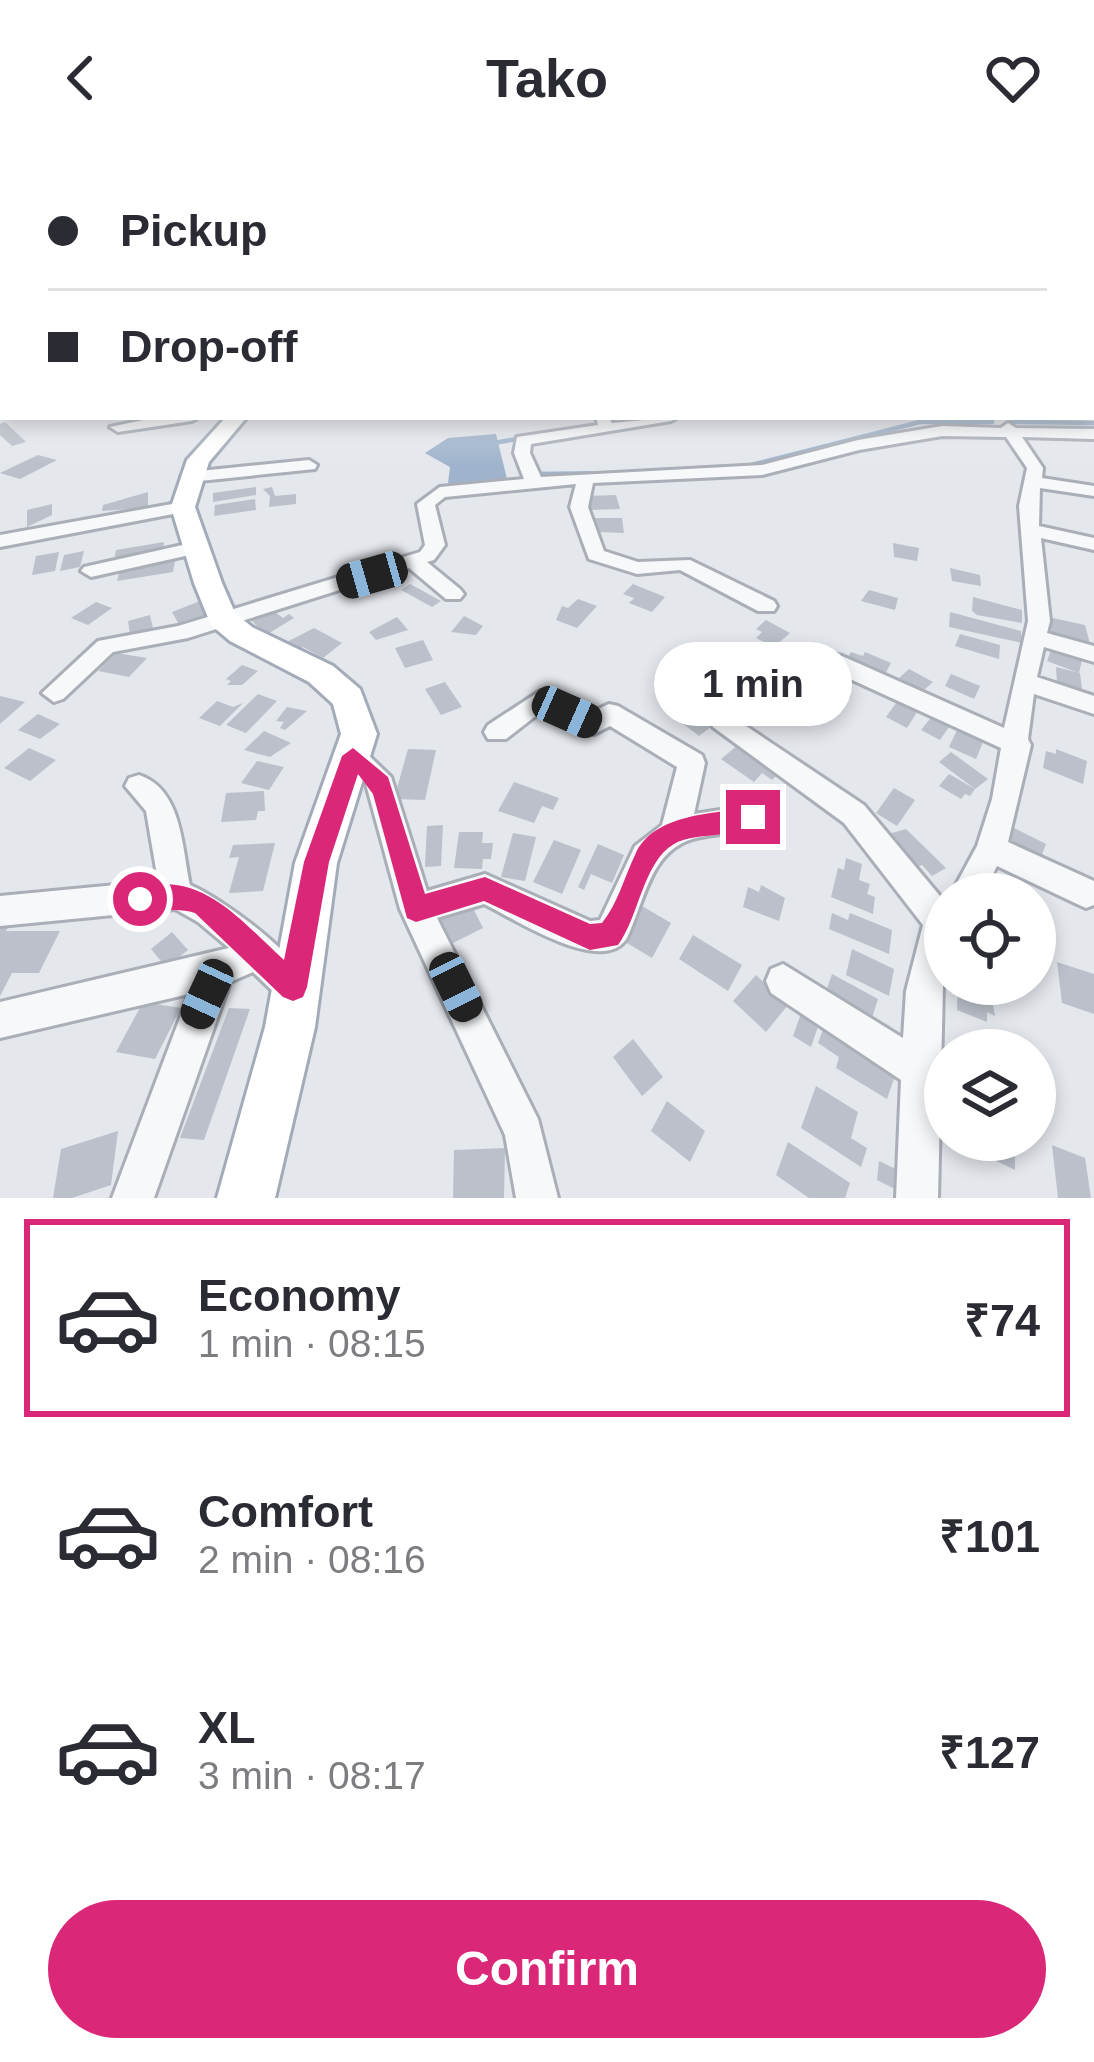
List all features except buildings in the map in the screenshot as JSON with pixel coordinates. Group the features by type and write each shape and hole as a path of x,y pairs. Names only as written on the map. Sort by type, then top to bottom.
{"main road":[{"path":"234,420 198,460 187,492 196,548 222,618 269,652 321,674 348,698 359,734 316,862 290,1027 246,1198"}],"street":[{"path":"118,428 172,420"},
{"path":"535,484 522,453 524,440 638,420"},
{"path":"978,873 991,849 1018,746 1024,682 1040,621 1030,530 1035,468 1005,425"},
{"path":"54,693 106,646 140,643 427,556 435,545 427,504 431,497 586,478 762,470 919,434 1005,425 1094,434"},
{"path":"0,541 309,465"},
{"path":"586,478 579,507 596,555 637,568 683,564 766,607"},
{"path":"1033,482 1094,490"},
{"path":"1030,530 1094,544"},
{"path":"91,571 196,548"},
{"path":"414,562 453,594"},
{"path":"1036,637 1094,654"},
{"path":"834,662 1018,746"},
{"path":"1024,682 1094,705"},
{"path":"497,732 540,700 594,724 609,713 692,764 675,831"},
{"path":"722,720 854,814 924,898"},
{"path":"353,756 377,777 416,909 524,1132 537,1198"},
{"path":"139,785 159,806 176,894"},
{"path":"416,909 485,889 590,937 609,936 622,918 647,854 675,831 753,817"},
{"path":"991,849 1086,893"},
{"path":"0,911 176,894 203,904 227,921 293,987"},
{"path":"0,1019 218,970 256,954"},
{"path":"133,1198 196,1018 218,970"},
{"path":"783,981 921,1071"},
{"path":"917,1198 924,988"}],"water":[{"path":"496,434 508,483 448,483 450,467 425,453 448,438"}],"waterway":[{"path":"628,422 638,420"},
{"path":"744,467 920,422 992,422"},
{"path":"1011,422 1094,423"},
{"path":"494,443 522,438"},
{"path":"534,474 623,473"}],"route":[{"path":"140,899 176,894 203,904 227,921 242,942 293,987 316,862 353,756 377,777 416,909 485,889 590,937 609,936 622,918 647,854 660,840 675,831 753,817"}]}
